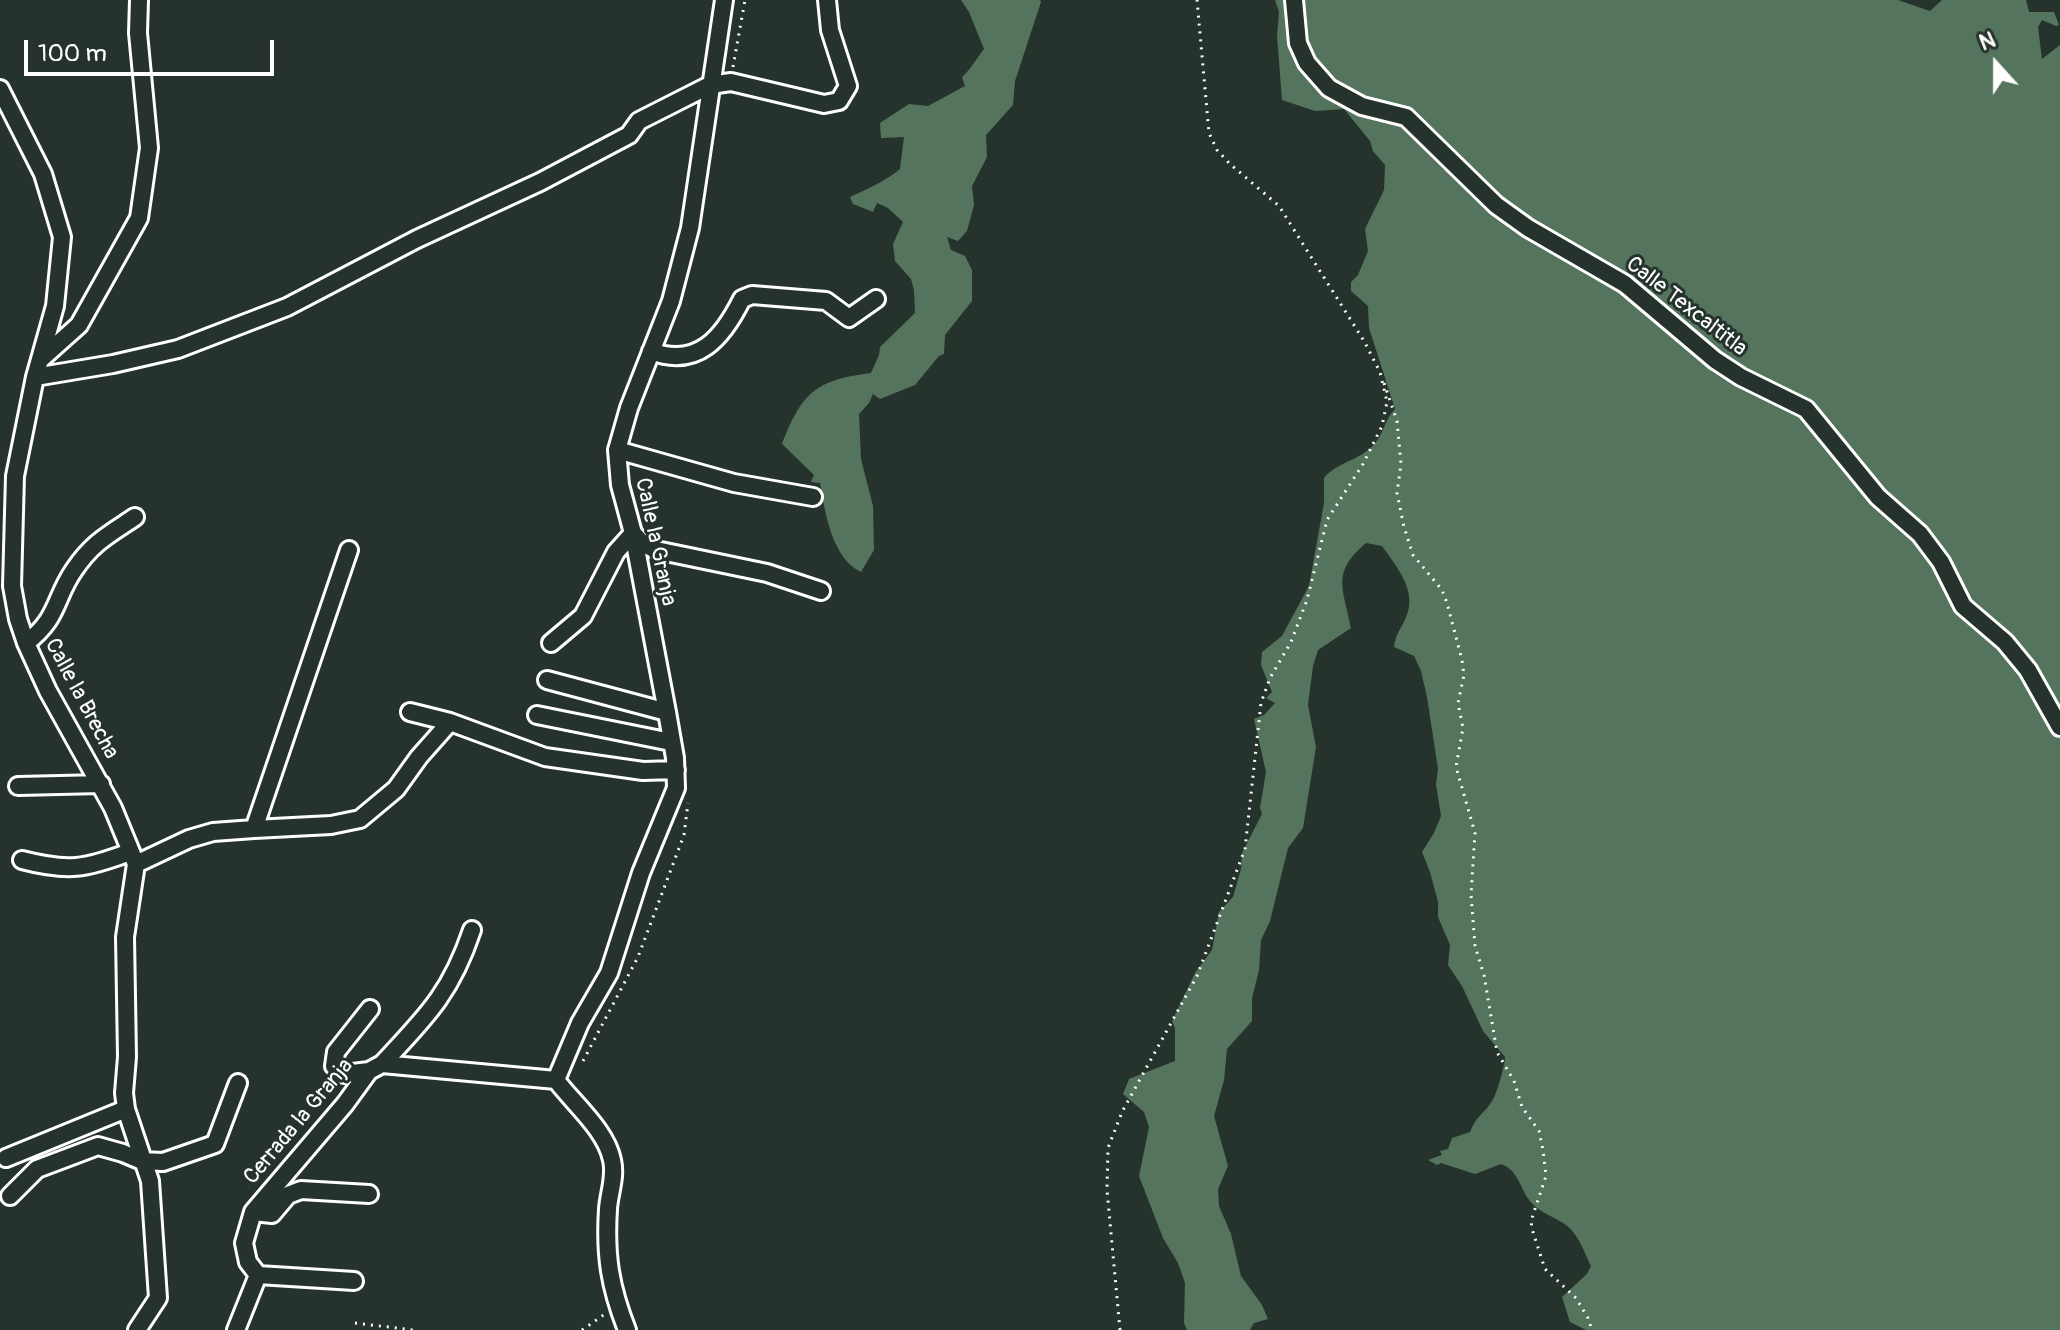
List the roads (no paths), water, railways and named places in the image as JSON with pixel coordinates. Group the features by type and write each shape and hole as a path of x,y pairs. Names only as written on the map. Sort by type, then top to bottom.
{"street":[{"path":"38,369 79,325 139,218 149,148 138,33 139,0"},
{"name":"Calle la Granja","path":"556,1080 580,1023 609,973 636,887 676,788 667,712 633,533 620,485 617,450 629,408 671,301 690,228 724,0"},
{"path":"38,369 113,364 178,349 287,307 417,239 540,182 629,135 639,121 710,85 731,82 824,104 839,101 848,86 830,30 827,0"},
{"name":"Calle Texcaltitla","path":"1294,0 1298,43 1307,63 1329,88 1362,106 1406,117 1496,205 1517,221 1625,284 1715,360 1741,377 1806,409 1878,497 1920,534 1941,562 1963,606 2005,642 2028,670 2060,727"},
{"name":"Calle la Brecha","path":"0,89 43,174 62,237 55,306 15,476 12,586 26,643 48,691 101,784 133,858"},
{"path":"651,351 681,357 707,347 728,327 742,299 752,295 826,301 849,318 876,299"},
{"path":"617,450 734,483 813,497"},
{"path":"26,643 54,615 71,573 93,545 135,517"},
{"path":"551,643 583,616 616,552 633,533 642,543 656,550 767,573 821,591"},
{"path":"254,829 349,550"},
{"path":"547,680 667,712"},
{"path":"410,712 450,722 545,757 643,771 676,770"},
{"path":"537,715 671,742"},
{"path":"22,860 56,869 133,858 213,832 331,825 360,819 396,789 450,722"},
{"path":"18,786 101,784"},
{"path":"133,858 125,937 126,1109 150,1181 158,1298 137,1330"},
{"path":"370,1009 336,1052 334,1066 344,1074 375,1068 427,1016 445,992 472,930"},
{"name":"Cerrada la Granja","path":"258,1275 248,1262 244,1243 253,1212 375,1068 556,1080"},
{"path":"556,1080 596,1128 612,1159 614,1176 608,1208 607,1266 627,1330"},
{"path":"10,1196 37,1169 98,1146 142,1161 163,1162 215,1144 238,1083"},
{"path":"6,1158 126,1109"},
{"path":"253,1212 272,1214 288,1195 301,1190 369,1194"},
{"path":"236,1330 258,1275 354,1281"}]}
